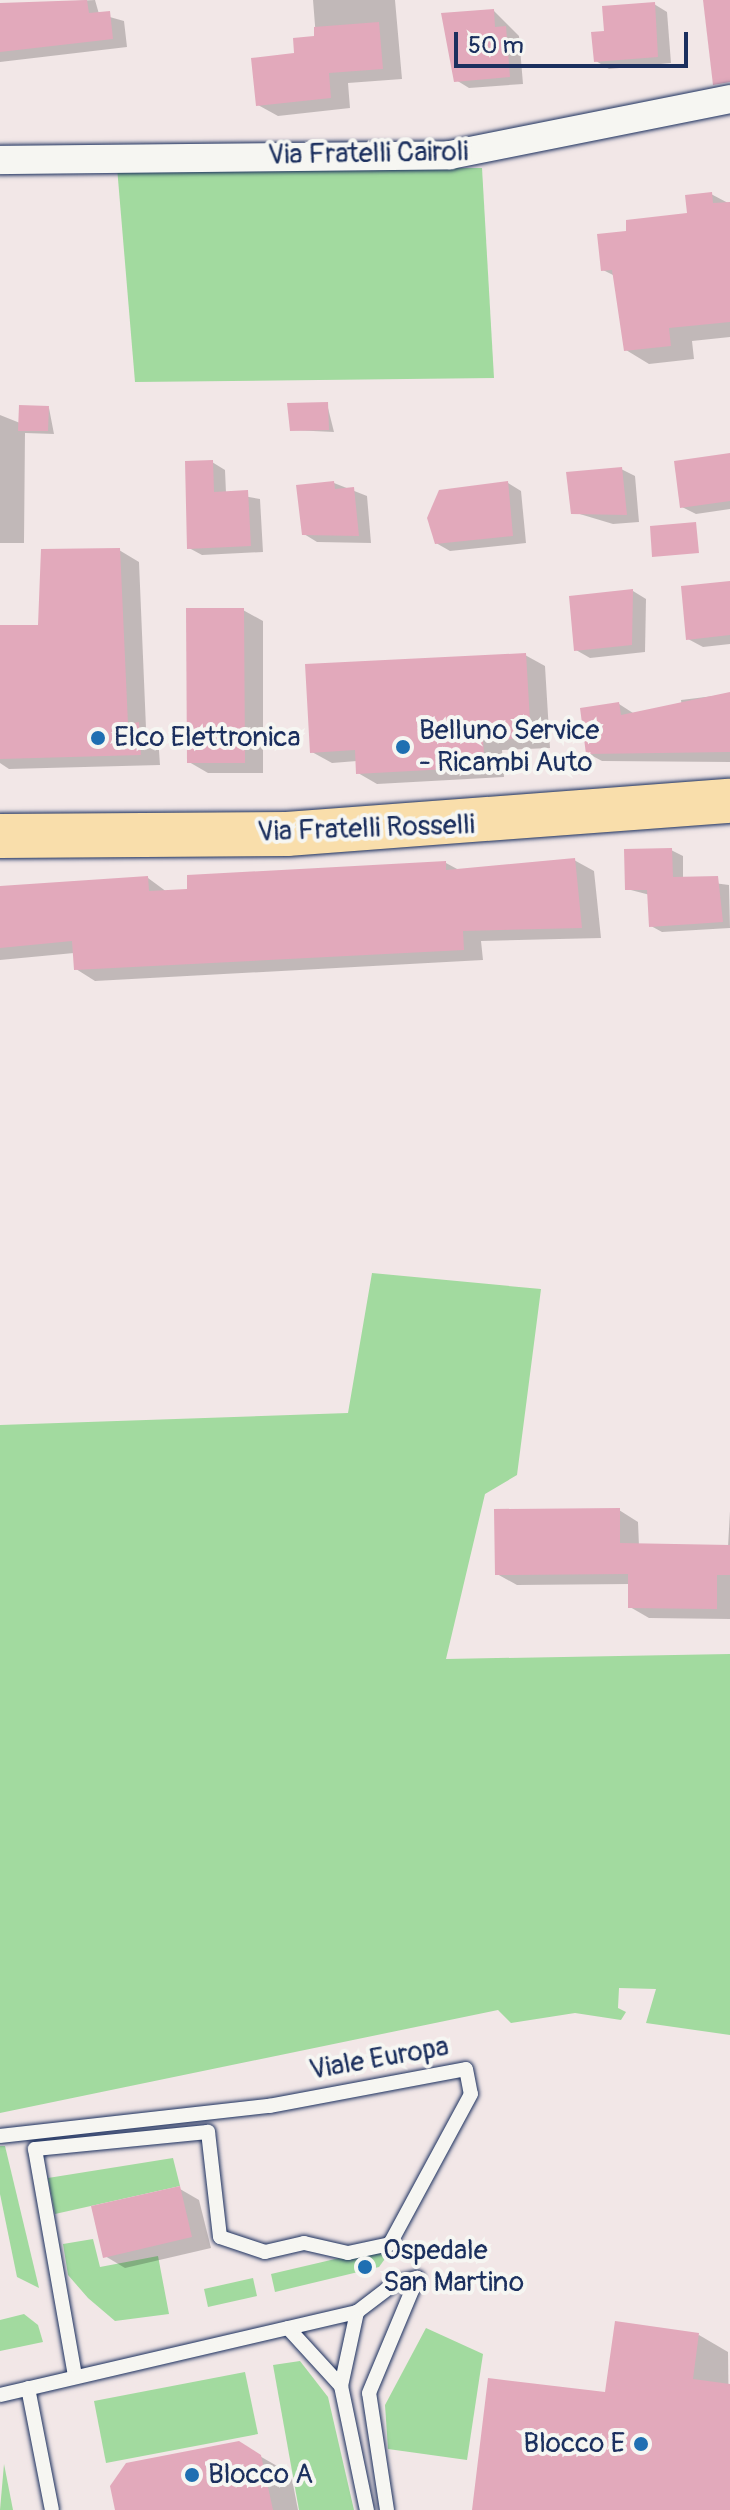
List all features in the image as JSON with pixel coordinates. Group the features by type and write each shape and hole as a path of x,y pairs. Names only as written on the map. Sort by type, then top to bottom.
{"main road":[{"name":"Via Fratelli Rosselli","path":"0,836 287,834 730,801"}],"street":[{"name":"Via Fratelli Cairoli","path":"0,160 450,155 730,99"}],"lane":[{"name":"Viale Europa","path":"0,2136 269,2106 466,2069 471,2094 390,2244 348,2253 304,2243 265,2252 220,2237 208,2132 35,2149 75,2375"},
{"path":"0,2395 75,2375 357,2312 395,2283 417,2278 369,2393 387,2510"},
{"path":"357,2312 341,2386 367,2510"},
{"path":"288,2328 341,2386"},
{"path":"28,2388 52,2510"}],"green space":[{"path":"117,167 482,168 494,378 135,382"},
{"path":"372,1273 541,1289 517,1475 485,1494 446,1659 730,1654 730,2035 646,2023 656,1989 619,1988 618,2008 626,2012 621,2020 575,2013 511,2023 498,2010 0,2113 0,1425 348,1413"},
{"path":"0,2146 5,2146 39,2288 17,2277 0,2194"},
{"path":"173,2158 180,2186 55,2214 48,2178"},
{"path":"93,2239 100,2267 158,2256 169,2314 115,2321 88,2298 68,2275 63,2244"},
{"path":"395,2245 379,2267 275,2292 271,2274"},
{"path":"253,2278 257,2296 208,2307 204,2289"},
{"path":"24,2314 38,2325 43,2342 0,2351 0,2320"},
{"path":"426,2328 483,2354 467,2460 388,2449 385,2405"},
{"path":"300,2361 328,2397 354,2510 299,2510 273,2365"},
{"path":"245,2372 258,2434 106,2463 94,2401"},
{"path":"4,2464 13,2510 0,2510"}],"building":[{"path":"87,0 89,13 110,11 113,39 0,52 0,3"},
{"path":"703,0 730,0 730,82 713,85"},
{"path":"655,2 658,57 594,62 591,32 604,31 602,6"},
{"path":"494,9 495,27 506,26 510,77 454,82 441,13"},
{"path":"379,22 383,69 329,73 331,98 256,106 251,58 294,53 293,38 314,36 314,27"},
{"path":"712,192 713,203 730,202 730,322 669,328 671,346 624,351 612,270 601,271 597,234 626,231 626,220 687,213 685,195"},
{"path":"328,402 329,430 290,431 287,403"},
{"path":"19,405 49,406 48,431 18,431"},
{"path":"730,453 730,501 680,508 674,461"},
{"path":"213,460 214,492 248,490 251,546 187,549 185,461"},
{"path":"622,467 627,515 571,514 566,472"},
{"path":"334,481 335,489 354,487 359,536 302,535 296,485"},
{"path":"508,481 513,536 435,544 427,518 439,490"},
{"path":"696,522 699,553 652,557 650,526"},
{"path":"120,548 128,724 139,722 141,755 0,759 0,625 38,625 41,549"},
{"path":"730,581 730,635 686,640 681,586"},
{"path":"633,589 632,645 574,651 569,596"},
{"path":"186,608 244,608 245,763 187,763"},
{"path":"526,653 531,738 483,740 485,767 356,774 355,750 310,753 305,664"},
{"path":"730,692 730,752 586,754 580,708 619,702 621,715"},
{"path":"672,848 673,877 718,876 723,922 649,927 647,890 625,890 624,849"},
{"path":"575,858 582,928 463,931 464,950 74,970 72,941 0,948 0,886 148,876 149,891 187,889 187,875 446,861 446,870"},
{"path":"620,1508 620,1543 730,1545 730,1575 717,1575 717,1609 628,1608 628,1574 495,1575 494,1509"},
{"path":"180,2186 192,2237 103,2258 91,2206"},
{"path":"615,2321 699,2333 693,2379 730,2384 730,2510 472,2510 488,2378 605,2392"},
{"name":"Blocco A","path":"239,2441 261,2455 273,2510 115,2510 110,2486 126,2463"}],"place":[{"name":"Elco Elettronica","path":"98,738"},
{"name":"Belluno Service - Ricambi Auto","path":"403,747"},
{"name":"Ospedale San Martino","path":"365,2267"},
{"name":"Blocco E","path":"641,2444"},
{"name":"Blocco A","path":"192,2475"}]}
